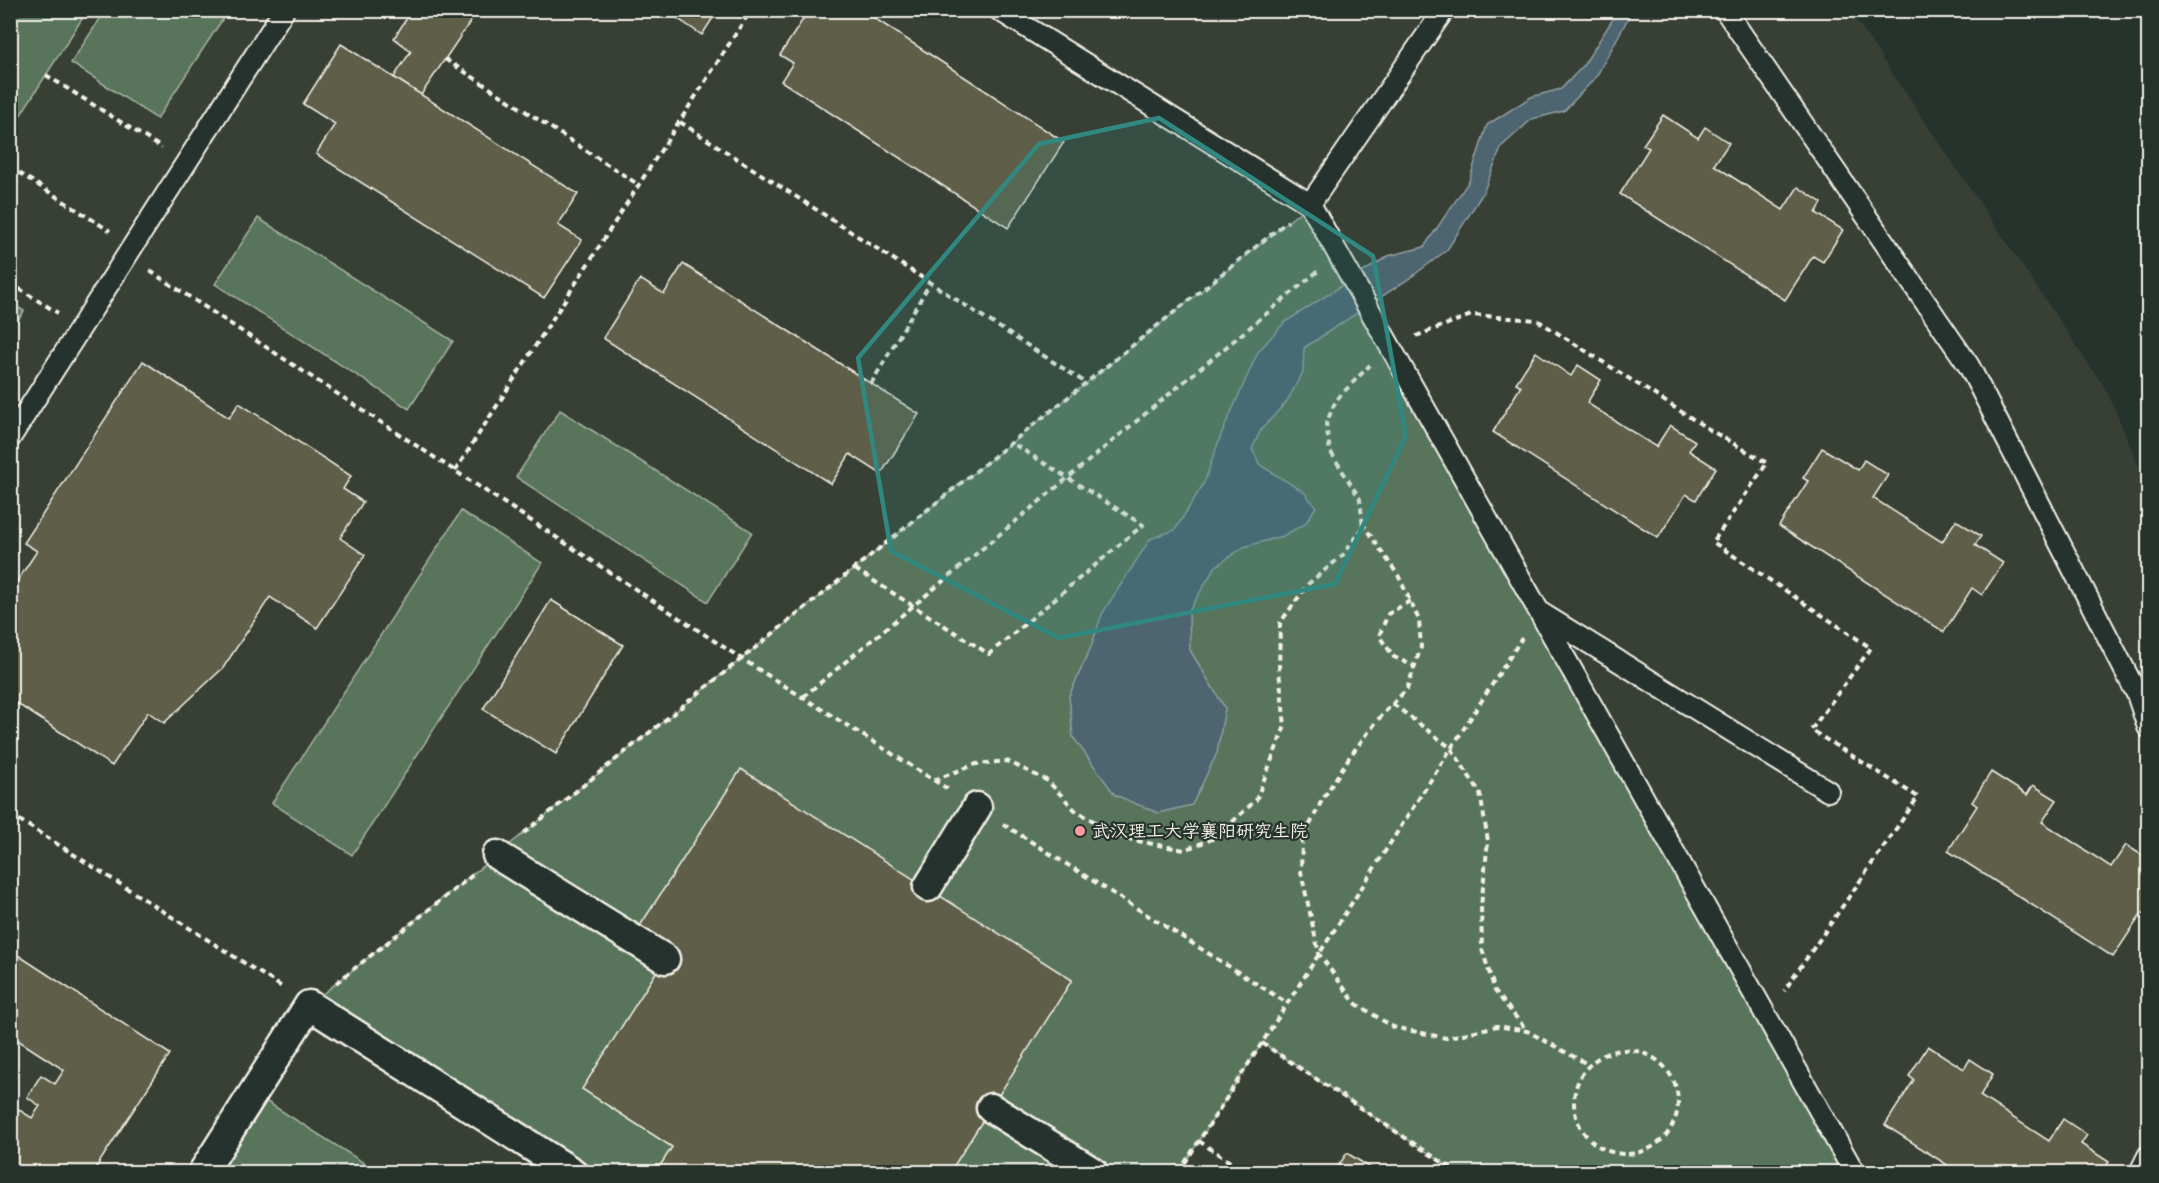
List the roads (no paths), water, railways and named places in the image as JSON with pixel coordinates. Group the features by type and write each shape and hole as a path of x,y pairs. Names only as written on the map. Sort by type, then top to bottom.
{"street":[{"path":"927,887 977,807"},
{"path":"497,855 665,959"},
{"path":"203,1173 309,1005 572,1173"},
{"path":"991,1108 1093,1173"}],"lane":[{"path":"10,438 284,10"},
{"path":"999,10 1310,204 1854,1173"},
{"path":"1310,204 1444,10"},
{"path":"1725,10 1969,366 2137,694 2148,727"},
{"path":"1539,611 1828,791"},
{"path":"2140,1173 2148,1156"}],"water":[{"path":"1618,11 1632,11 1596,77 1564,111 1532,119 1502,146 1483,193 1447,250 1410,278 1304,348 1303,372 1287,401 1261,430 1252,449 1260,465 1304,492 1316,507 1305,524 1283,536 1244,547 1215,567 1189,611 1190,650 1225,708 1217,753 1192,805 1158,813 1115,795 1073,737 1069,696 1091,647 1102,614 1150,539 1175,530 1204,483 1221,435 1258,352 1285,322 1388,256 1424,247 1469,181 1487,125 1531,97 1561,89 1583,66"}],"place":[{"name":"武汉理工大学襄阳研究生院","path":"1080,831"}]}
